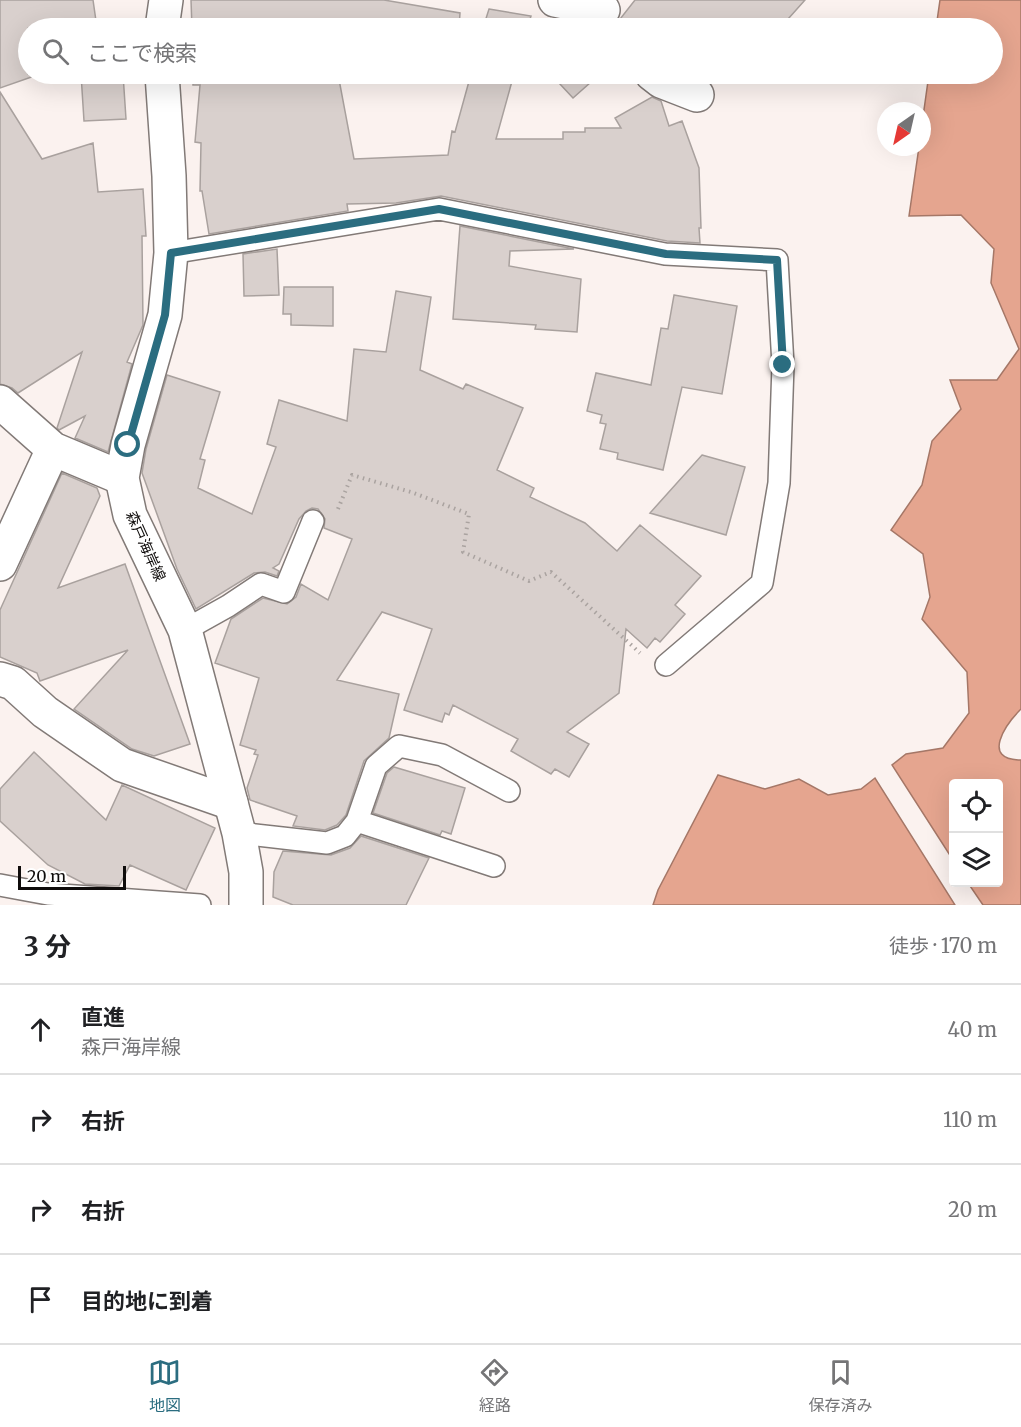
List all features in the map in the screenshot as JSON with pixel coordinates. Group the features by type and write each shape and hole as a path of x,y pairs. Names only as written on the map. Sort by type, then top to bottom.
{"main road":[{"path":"163,18 166,0"},
{"path":"555,0 609,13"},
{"name":"森戸海岸線","path":"163,84 171,253 165,315 128,445 122,478 130,515 185,630 235,818 246,872 246,905"},
{"path":"670,84 697,94"},
{"path":"0,402 53,448 122,478"},
{"path":"0,564 53,448"},
{"path":"0,679 13,683 45,712 122,765 235,818"}],"lane":[{"path":"171,253 439,209 666,254 777,260 783,365 780,483 762,583 666,665"},
{"path":"185,630 261,584 284,592 313,520"},
{"path":"235,818 327,843 345,836 357,821 376,766 399,746 442,755 509,791"},
{"path":"357,821 494,866"},
{"path":"0,885 48,894 200,905"}],"path":[{"path":"313,520 332,525 352,475 411,492 469,514 463,552 529,580 550,572 654,665 666,665"}],"shaded area":[{"path":"940,0 1021,0 1021,709 1003,732 999,748 1002,754 1009,758 1021,760 1021,905 983,905 971,887 1003,887 1003,779 949,779 949,854 892,765 906,754 943,748 969,713 967,672 922,619 930,597 923,554 891,530 922,485 932,441 961,409 950,380 997,380 1019,349 991,283 994,249 961,215 909,216 918,156 931,156 931,102 925,102 928,84 1003,84 1003,18 937,18"},
{"path":"718,775 765,789 799,779 828,795 861,789 875,778 955,905 653,905 658,890"}],"building":[{"path":"0,0 93,0 96,18 18,18 18,82 0,88"},
{"path":"191,0 384,0 460,13 460,18 192,18"},
{"path":"635,0 805,0 789,18 621,18"},
{"path":"489,9 531,16 530,18 486,18"},
{"path":"82,84 124,84 126,119 84,121"},
{"path":"340,84 354,159 448,155 452,131 455,132 468,84 511,84 496,139 563,139 563,132 585,132 585,128 621,128 615,118 652,97 661,101 669,126 682,121 699,168 700,243 667,241 441,196 396,203 347,204 348,211 209,234 202,191 200,191 201,143 195,142 200,85 193,85"},
{"path":"560,84 589,84 573,98"},
{"path":"0,92 42,159 93,143 98,192 143,189 146,236 142,236 143,325 127,362 132,364 108,452 75,438 85,416 59,430 57,428 82,352 18,393 0,384"},
{"path":"460,226 574,249 510,251 509,266 581,279 577,332 535,329 536,325 453,319"},
{"path":"277,249 279,295 244,296 243,254"},
{"path":"284,287 333,287 333,326 291,325 291,314 283,314"},
{"path":"396,291 431,297 420,370 463,389 466,384 523,408 497,470 534,488 530,497 585,523 617,551 640,525 701,576 675,605 685,614 660,642 655,638 647,648 626,629 619,693 567,732 589,744 569,777 555,769 551,774 511,751 518,739 453,705 449,715 445,713 442,722 404,710 432,629 382,612 337,680 399,694 389,738 364,761 346,815 337,825 325,830 293,826 297,816 250,800 247,788 258,755 254,754 256,750 240,745 259,678 215,663 231,619 263,598 287,604 296,597 301,584 328,600 352,539 324,528 325,519 318,509 312,508 299,519 279,564 273,568 279,571 277,576 265,572 254,573 196,609 177,569 142,473 146,449 167,375 220,392 200,459 205,460 198,488 252,514 276,447 267,444 279,400 347,421 354,349 386,352"},
{"path":"674,295 737,306 722,394 682,387 663,470 617,459 618,453 600,449 606,424 600,423 602,415 587,411 596,373 651,385 661,328 668,329"},
{"path":"702,455 745,467 726,535 650,513"},
{"path":"62,473 97,488 100,496 58,588 125,564 190,744 154,756 132,749 74,709 128,650 40,681 37,673 0,657 0,610"},
{"path":"34,752 106,820 122,785 215,828 186,890 130,865 119,886 85,884 48,865 0,821 0,789"},
{"path":"394,767 465,788 451,834 442,831 440,835 373,813 387,773"},
{"path":"361,836 429,858 406,905 293,905 273,897 274,872 283,851 331,855 350,848"}],"route":[{"path":"128,445 165,315 171,253 439,209 666,254 777,260 783,365"}]}
